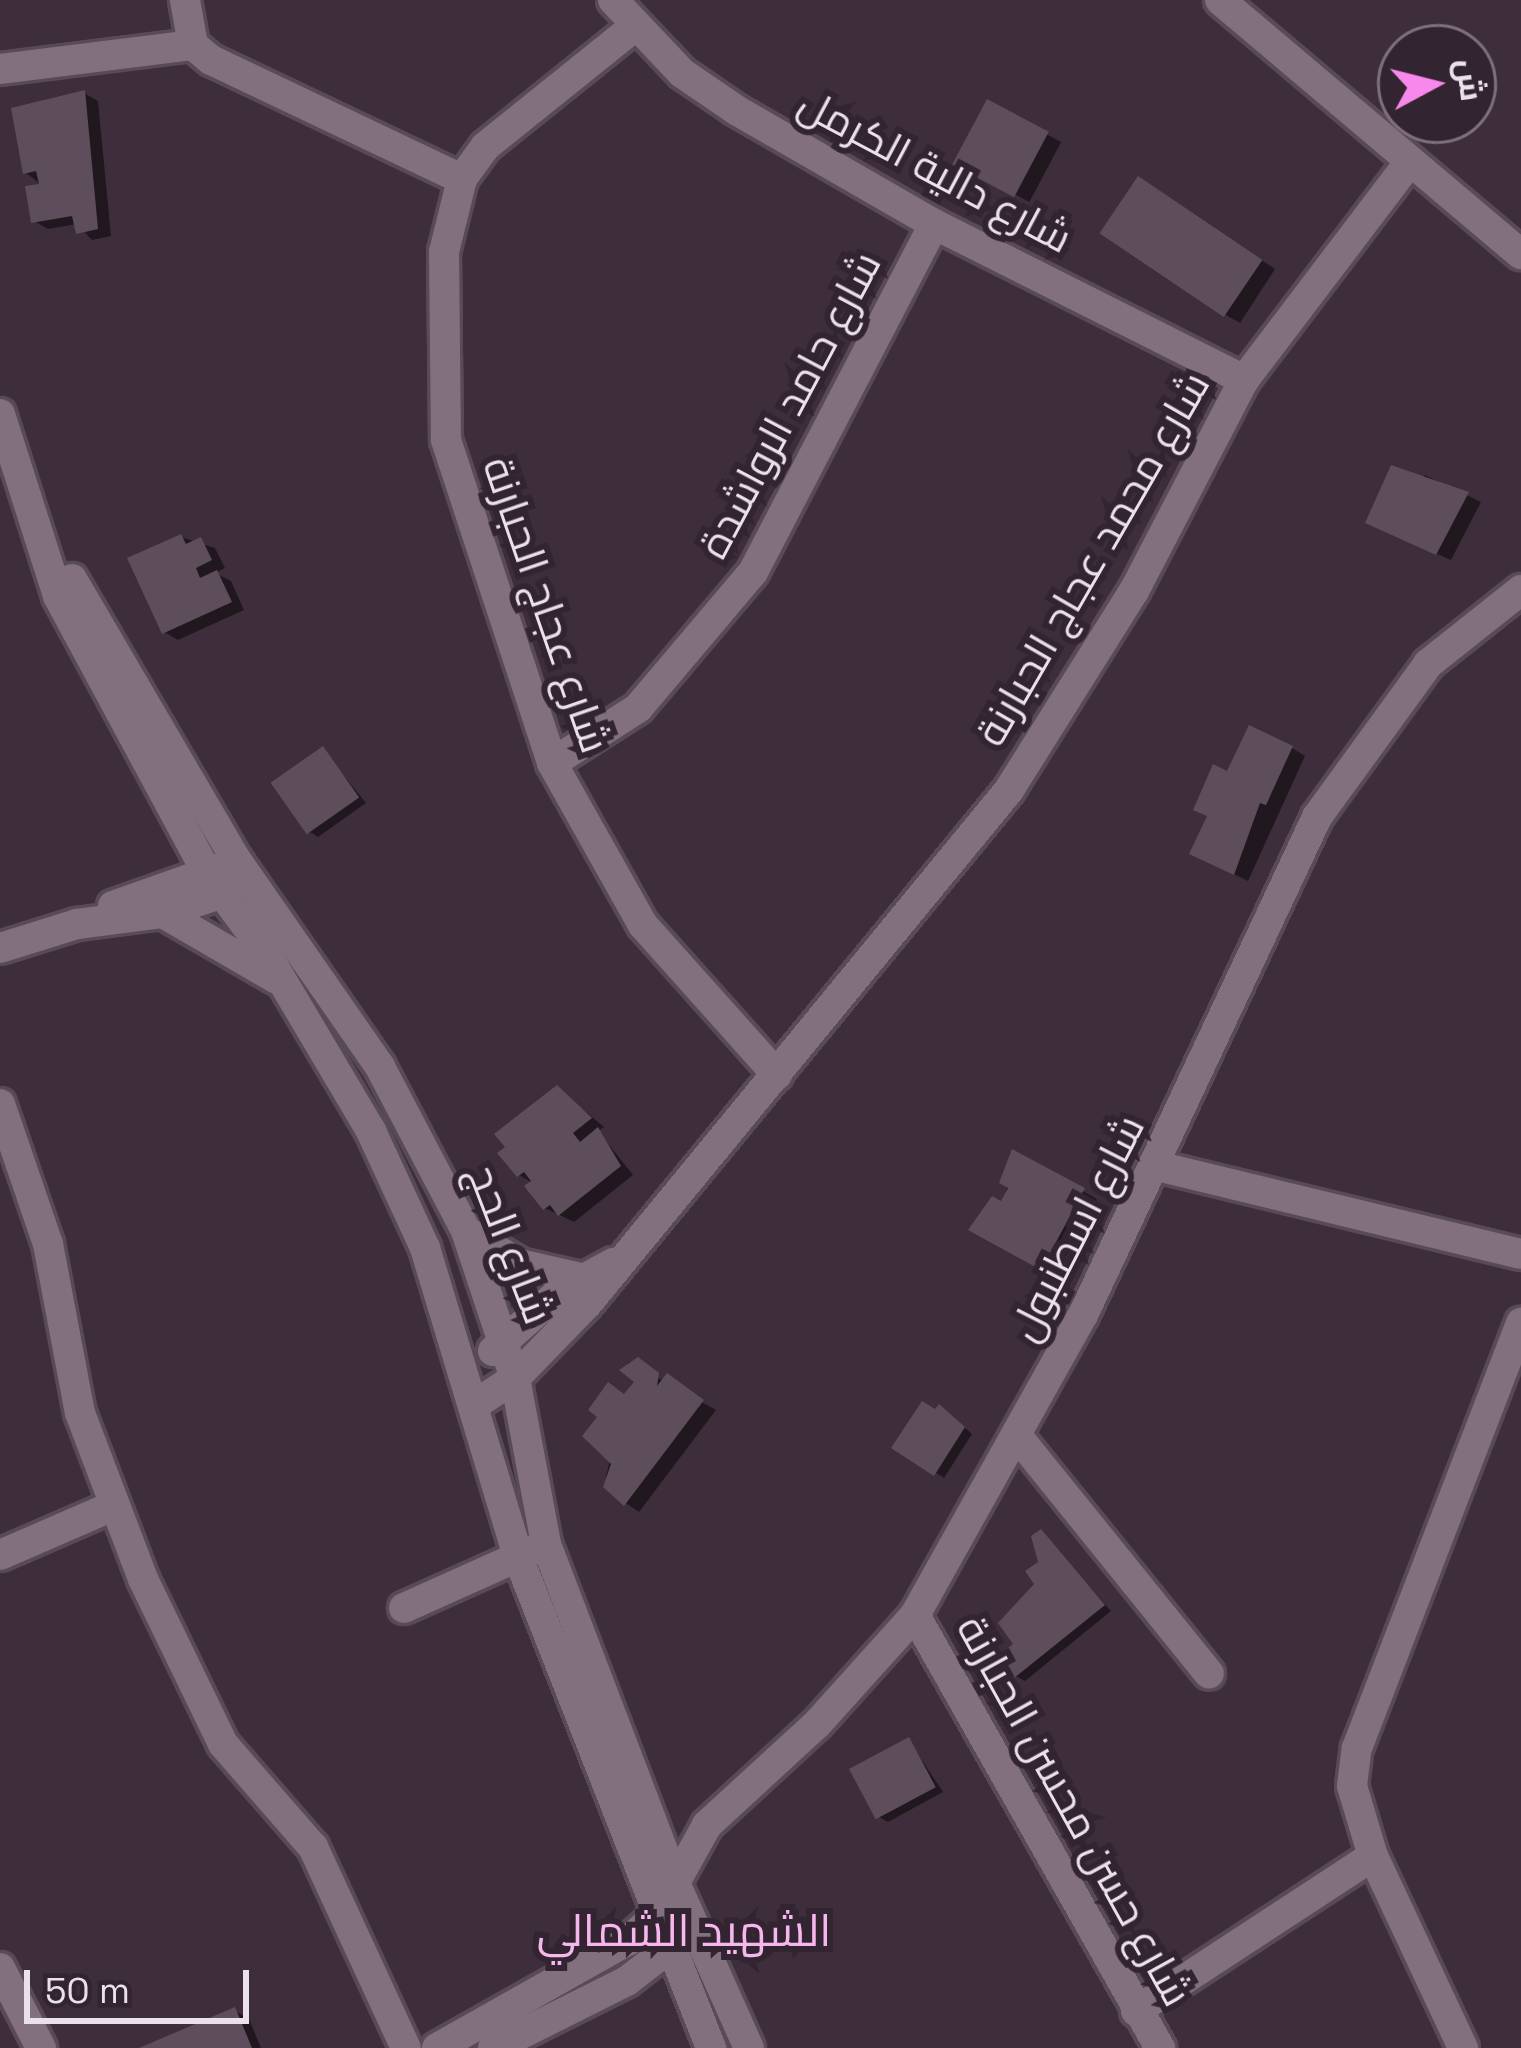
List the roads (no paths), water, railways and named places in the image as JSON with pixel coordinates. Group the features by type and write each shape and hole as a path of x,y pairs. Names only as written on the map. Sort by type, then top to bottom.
{"street":[{"path":"184,0 193,45"},
{"name":"شارع دالية الكرمل","path":"613,0 634,27 736,110 934,224 1244,380"},
{"path":"1220,0 1407,165 1521,254"},
{"name":"شارع عجاج الحبارنة","path":"634,27 485,147 462,179 444,252 446,440 552,764 644,925 777,1075"},
{"path":"0,69 193,45 462,179"},
{"name":"شارع محمد عجاج الحبارنة","path":"476,1404 515,1378 587,1304 613,1263 777,1075 1009,790 1134,590 1244,380 1407,165"},
{"name":"شارع حامد الرواشدة","path":"552,764 638,708 753,572 934,224"},
{"name":"شارع الحج","path":"0,414 58,596 183,828 230,878 380,1067 466,1232 515,1378 532,1551 749,2048"},
{"name":"شارع الحج","path":"43,541 400,1189 532,1551 668,1949 711,2048"},
{"name":"شارع اسطنبول","path":"437,2048 616,1949 657,1915 716,1814 817,1724 915,1615 1018,1437 1157,1166 1348,765 1455,635 1521,590"},
{"path":"158,903 183,828"},
{"path":"0,948 230,878"},
{"path":"158,903 286,985"},
{"path":"0,1104 48,1244 80,1413 115,1505 208,1718 313,1847 406,2048"},
{"path":"1157,1166 1521,1254"},
{"path":"466,1232 520,1264 581,1278"},
{"name":"شارع محمد عجاج الحبارنة","path":"466,1371 581,1278 613,1263"},
{"path":"1462,2048 1372,1856 1352,1786 1357,1748 1521,1323"},
{"path":"1018,1437 1209,1674"},
{"path":"0,1556 115,1505"},
{"path":"404,1608 532,1551"},
{"name":"شارع حسن محسن الحبارنة","path":"915,1615 1160,2048"},
{"path":"1136,2011 1372,1856"},
{"name":"شارع اسطنبول","path":"668,1949 676,1885"},
{"path":"494,2048 544,2039 668,1949"},
{"path":"0,1968 41,2048"}],"district":[{"name":"الشهيد الشمالي","path":"684,1931"}]}
